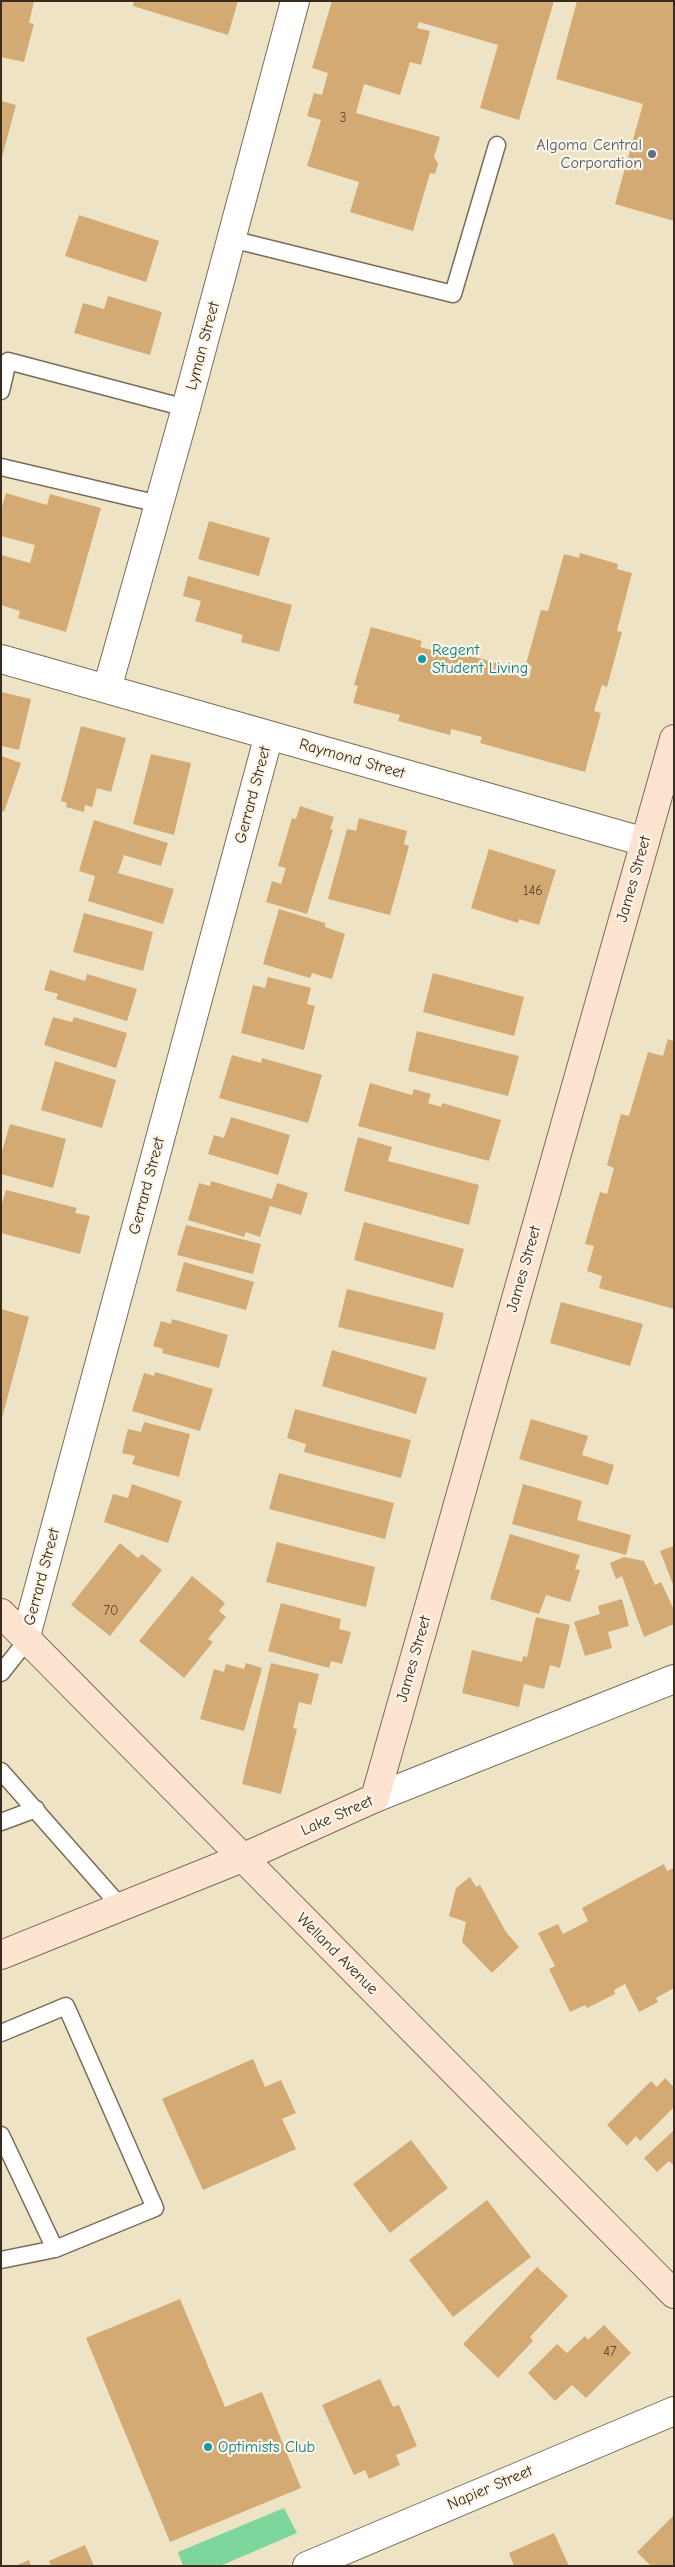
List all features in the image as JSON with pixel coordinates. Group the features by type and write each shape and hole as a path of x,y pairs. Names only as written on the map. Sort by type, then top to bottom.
{"main road":[{"name":"James Street","path":"374,1798 674,739"},
{"name":"Welland Avenue","path":"1,1613 674,2294"},
{"name":"Lake Street","path":"1,1955 242,1858 374,1798"}],"street":[{"name":"Lyman Street","path":"107,689 186,408 295,1"},
{"name":"Raymond Street","path":"1,659 644,842"},
{"name":"Gerrard Street","path":"27,1638 269,735"},
{"name":"Lake Street","path":"374,1798 674,1679"},
{"name":"Napier Street","path":"307,2566 674,2412"}],"lane":[{"path":"231,239 453,294 497,145"},
{"path":"1,391 8,361 186,408"},
{"path":"1,467 159,504"},
{"path":"1,1673 27,1638"},
{"path":"1,1771 121,1907"},
{"path":"1,1822 36,1809"},
{"path":"1,2033 66,2006 156,2208 55,2249 1,2260"},
{"path":"1,2135 55,2249"}],"green space":[{"path":"284,2508 297,2533 220,2566 183,2566 178,2552"}],"building":[{"path":"1,1 34,1 29,23 34,24 24,62 1,57"},
{"path":"134,1 238,1 228,35 133,6"},
{"path":"332,1 554,1 519,120 480,108 498,45 419,22 417,28 430,31 421,65 410,62 400,95 364,84 356,113 440,137 434,157 438,164 435,174 430,173 413,231 350,212 359,182 307,166 321,120 307,116 314,93 322,95 328,73 312,68"},
{"name":"Algoma Central Corporation","path":"577,1 674,1 674,221 615,204 643,104 556,79"},
{"path":"1,101 16,105 2,157 1,157"},
{"path":"79,215 159,241 146,282 65,256"},
{"path":"108,296 162,312 150,355 74,333 83,303 104,309"},
{"path":"6,493 47,505 50,494 101,508 66,632 18,618 20,611 1,605 1,555 30,563 35,545 1,536 1,510"},
{"path":"209,521 270,538 259,576 198,559"},
{"name":"Regent Student Living","path":"580,553 618,564 617,569 632,573 617,631 622,632 607,687 602,685 594,711 601,713 585,772 480,743 482,737 451,729 450,735 398,721 400,715 353,703 358,686 354,685 371,627 422,641 420,647 446,654 447,649 503,665 502,671 529,679 532,666 526,664 541,610 548,611 564,554 579,558"},
{"path":"188,576 292,605 279,652 241,642 243,635 195,621 201,601 183,596"},
{"path":"1,692 31,699 19,750 2,746"},
{"path":"81,726 126,738 111,792 97,788 92,807 85,805 84,812 66,807 67,803 61,801"},
{"path":"151,754 191,763 174,835 133,824"},
{"path":"1,756 21,763 4,812 1,811"},
{"path":"300,806 334,817 330,829 333,830 307,914 266,902 272,881 281,884 286,868 278,866 292,818 296,819"},
{"path":"359,818 407,831 404,844 409,846 390,915 328,899 347,829 356,831"},
{"path":"94,820 168,843 161,866 124,855 118,873 174,889 163,924 88,901 95,876 79,871"},
{"path":"489,849 556,870 539,925 519,919 518,923 471,908"},
{"path":"279,909 325,923 325,927 345,934 332,979 312,973 310,978 263,964"},
{"path":"84,913 153,932 143,971 73,952"},
{"path":"50,970 85,981 87,974 137,989 127,1021 56,999 58,994 44,990"},
{"path":"433,973 524,997 514,1036 423,1012"},
{"path":"268,977 311,988 307,1004 315,1006 304,1050 241,1033 253,985 265,988"},
{"path":"53,1017 72,1022 74,1017 127,1033 116,1068 44,1045"},
{"path":"417,1031 519,1056 508,1096 408,1071"},
{"path":"668,1039 674,1041 674,1309 599,1288 602,1276 587,1271 594,1246 585,1244 600,1192 607,1194 614,1168 607,1165 621,1114 629,1116 648,1052 663,1056"},
{"path":"232,1055 261,1063 262,1058 322,1075 308,1123 219,1098"},
{"path":"55,1061 116,1080 102,1128 41,1110"},
{"path":"370,1083 412,1095 414,1089 431,1094 428,1103 441,1107 442,1103 501,1120 489,1161 358,1126"},
{"path":"231,1117 290,1135 278,1175 208,1154 214,1135 224,1138"},
{"path":"10,1124 66,1139 53,1188 1,1174 1,1155"},
{"path":"358,1137 392,1147 388,1161 479,1185 469,1225 344,1191"},
{"path":"211,1181 272,1199 277,1183 308,1193 301,1215 270,1206 260,1237 246,1232 244,1237 188,1220 199,1183 210,1186"},
{"path":"6,1190 77,1208 75,1213 90,1216 80,1254 1,1233 1,1207"},
{"path":"364,1222 464,1249 453,1288 354,1260"},
{"path":"186,1225 261,1244 253,1274 177,1255"},
{"path":"184,1262 254,1282 246,1310 176,1291"},
{"path":"347,1289 444,1313 435,1350 338,1327"},
{"path":"561,1302 643,1324 630,1366 550,1343"},
{"path":"1,1309 29,1317 2,1418 1,1418"},
{"path":"172,1319 228,1335 219,1368 162,1353 163,1349 153,1346 161,1321 171,1324"},
{"path":"332,1350 427,1378 416,1414 322,1386"},
{"path":"155,1372 213,1389 200,1431 132,1411 144,1373 154,1376"},
{"path":"295,1409 411,1440 401,1478 304,1452 306,1444 287,1438"},
{"path":"531,1419 588,1436 582,1455 614,1465 608,1485 519,1459"},
{"path":"144,1422 190,1434 179,1477 132,1464 135,1456 122,1453 128,1429 141,1432"},
{"path":"279,1473 394,1503 385,1539 269,1509"},
{"path":"132,1484 182,1501 168,1543 104,1522 113,1494 128,1498"},
{"path":"523,1484 582,1501 577,1520 631,1535 626,1555 512,1524"},
{"path":"510,1534 580,1555 575,1569 580,1570 570,1602 546,1595 539,1614 490,1599"},
{"path":"277,1542 375,1567 366,1607 266,1582"},
{"path":"120,1543 138,1558 142,1554 162,1570 110,1636 71,1605"},
{"path":"674,1546 674,1587 660,1551"},
{"path":"624,1557 644,1561 655,1585 661,1582 674,1610 674,1624 644,1637 622,1576 616,1579 610,1563"},
{"path":"192,1576 225,1603 219,1611 226,1617 208,1639 213,1642 184,1678 139,1641"},
{"path":"622,1599 629,1626 608,1632 612,1648 585,1656 574,1622 600,1614 598,1606"},
{"path":"281,1603 341,1619 339,1629 351,1632 342,1664 331,1661 329,1668 268,1651"},
{"path":"536,1617 570,1625 560,1668 550,1665 544,1689 524,1684 519,1707 462,1693 472,1650 522,1662 523,1656 527,1657"},
{"path":"246,1663 262,1668 244,1731 200,1719 214,1669 224,1672 226,1664 244,1669"},
{"path":"271,1663 319,1674 311,1705 299,1702 293,1728 297,1729 281,1794 242,1784"},
{"path":"664,1864 667,1871 674,1868 674,1988 656,1998 658,2002 639,2012 625,1984 614,1990 615,1994 587,2008 585,2005 570,2012 549,1969 555,1966 538,1933 558,1924 563,1934 588,1921 582,1908"},
{"path":"470,1877 476,1887 480,1885 506,1932 519,1947 492,1973 462,1942 466,1922 449,1916 456,1888"},
{"path":"253,2059 265,2087 281,2080 296,2113 282,2119 296,2149 203,2190 162,2099"},
{"path":"665,2078 674,2087 674,2107 640,2141 636,2136 627,2146 607,2125 651,2081 657,2087"},
{"path":"674,2130 674,2166 669,2161 657,2172 644,2158"},
{"path":"411,2140 448,2188 390,2233 353,2184"},
{"path":"487,2200 531,2257 453,2317 409,2260"},
{"path":"537,2267 568,2296 530,2337 533,2341 498,2378 463,2344"},
{"name":"Optimists Club","path":"180,2299 225,2407 262,2392 301,2488 170,2542 86,2338"},
{"path":"604,2325 631,2353 586,2398 572,2385 555,2401 528,2373 557,2344 567,2353 585,2336 588,2340"},
{"path":"380,2379 393,2407 399,2405 417,2446 396,2455 400,2465 369,2479 365,2470 354,2475 322,2405"},
{"path":"674,2515 674,2566 651,2566 637,2552"},
{"path":"554,2533 569,2566 514,2566 509,2553"},
{"path":"85,2545 94,2566 51,2566 49,2561"},
{"path":"29,2560 31,2566 15,2566"}],"place":[{"name":"Algoma Central Corporation","path":"652,154"},
{"name":"Regent Student Living","path":"422,659"},
{"name":"Optimists Club","path":"208,2447"}]}
